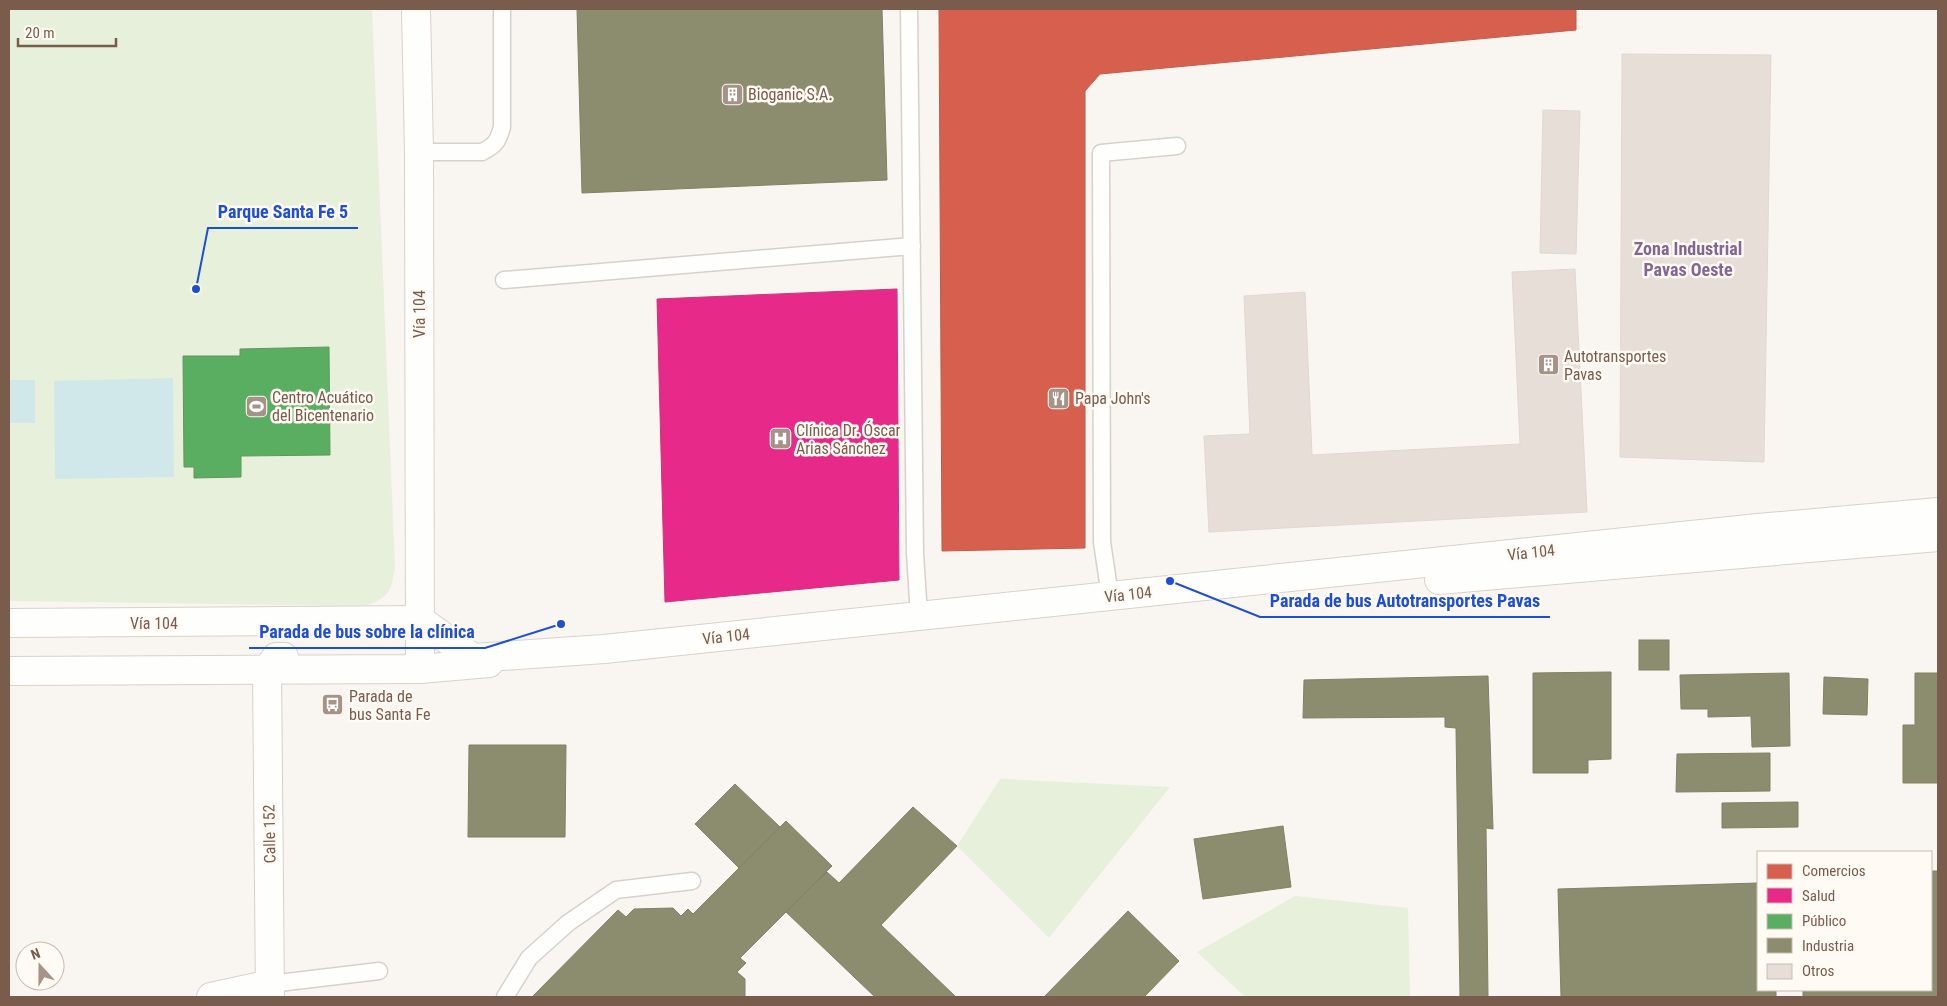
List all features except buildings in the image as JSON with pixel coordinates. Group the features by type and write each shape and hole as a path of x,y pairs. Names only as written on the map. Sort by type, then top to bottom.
{"main road":[{"name":"Vía 104","path":"416,9 419,152 420,664"},
{"name":"Vía 104","path":"420,664 473,658 604,649 1738,530 1938,512"},
{"name":"Vía 104","path":"9,671 267,670 420,664 1938,537"},
{"name":"Vía 104","path":"9,624 420,620"},
{"path":"420,620 473,658"},
{"name":"Calle 152","path":"267,670 270,990"},
{"path":"211,997 270,990"}],"lane":[{"path":"419,152 482,152 498,141 502,127 502,9"},
{"path":"909,9 915,553 919,616"},
{"path":"1110,596 1102,542 1101,153 1177,146"},
{"path":"504,280 912,246"},
{"path":"505,997 529,958 568,923 616,890 692,881"},
{"path":"270,990 379,970"}],"green space":[{"path":"9,9 372,9 395,569 392,584 384,597 365,606 9,601"},
{"path":"1000,779 1170,787 1049,938 957,846"},
{"path":"1295,896 1408,908 1410,997 1245,997 1197,952"}],"water":[{"path":"173,378 174,477 55,479 54,381"},
{"path":"9,380 35,380 35,423 9,423"}],"place":[{"name":"Bioganic S.A.","path":"732,94"},
{"name":"Parque Santa Fe 5","path":"196,289"},
{"name":"Autotransportes Pavas","path":"1548,365"},
{"name":"Papa John's","path":"1059,398"},
{"name":"Centro Acuático del Bicentenario","path":"256,406"},
{"name":"Clínica Dr. Óscar Arias Sánchez","path":"780,439"},
{"name":"Parada de bus Autotransportes Pavas","path":"1170,581"},
{"name":"Parada de bus sobre la clínica","path":"561,624"},
{"name":"Parada de bus Santa Fe","path":"333,705"}],"district":[{"name":"Zona Industrial Pavas Oeste","path":"1688,259"}]}
